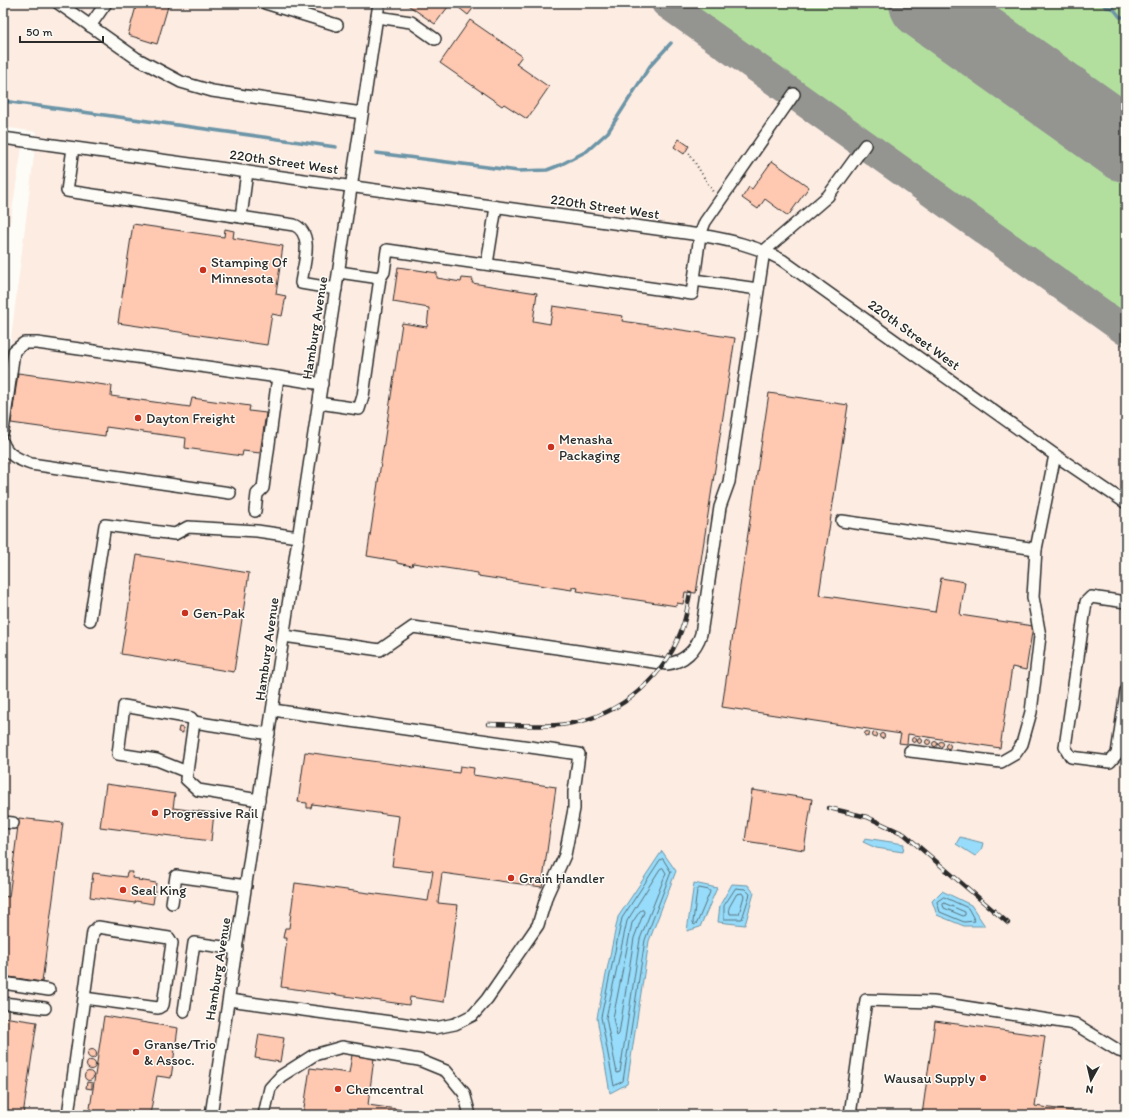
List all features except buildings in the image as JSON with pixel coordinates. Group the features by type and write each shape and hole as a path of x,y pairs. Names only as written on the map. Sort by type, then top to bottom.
{"street":[{"path":"58,3 136,58 181,82 198,88 362,113"},
{"path":"90,26 106,3"},
{"path":"265,3 337,25"},
{"name":"Hamburg Avenue","path":"212,1115 379,3"},
{"path":"377,16 411,22 435,39"},
{"path":"318,403 359,409 363,396 380,278 384,272 387,250 692,294 700,235 705,222 794,94"},
{"name":"220th Street West","path":"3,138 700,235 732,241 764,251 790,266 1126,503"},
{"path":"284,636 380,650 413,627 667,664 680,661 692,650 701,634 720,507 730,482 764,251 828,196 865,145"},
{"path":"73,148 67,191 294,225 300,228 304,235 306,246 301,283 336,289"},
{"path":"241,217 247,172"},
{"path":"487,264 496,207"},
{"path":"339,272 380,278"},
{"path":"694,280 758,289"},
{"path":"3,430 14,351 24,343 37,343 322,384"},
{"path":"255,511 257,494 263,488 278,377"},
{"path":"3,443 6,450 11,454 32,464 230,493"},
{"path":"910,751 1001,762 1019,750 1028,729 1040,636 1034,597 1036,549 1055,454"},
{"path":"842,520 1036,549"},
{"path":"90,620 105,525 175,534 188,527 257,531 298,537"},
{"path":"1126,602 1091,597 1086,602 1065,747 1071,756 1110,762 1117,754 1126,691"},
{"path":"187,772 157,760 118,754 124,706 191,718 194,722 269,734"},
{"path":"229,1000 435,1028 444,1028 463,1021 473,1015 487,999 538,925 545,902 565,855 574,809 574,792 579,754 273,710"},
{"path":"194,722 186,779 198,790 259,800"},
{"path":"172,903 176,876 246,886"},
{"path":"68,1115 93,932 98,927 169,938 172,943 163,1005 158,1008 84,998"},
{"path":"184,1011 194,943 237,949"},
{"path":"3,983 49,990"},
{"path":"850,1115 866,1000 934,1002 1075,1024 1119,1051 1126,1053"},
{"path":"3,1003 45,1008"},
{"path":"264,1115 270,1088 281,1076 314,1055 342,1047 419,1060 446,1071 464,1093 470,1115"}],"path":[{"path":"689,153 707,186 720,201"}],"shaded area":[{"path":"3,3 1126,3 1126,1115 3,1115 3,402 37,132 3,127"},
{"path":"3,138 23,141 3,268"}],"green space":[{"path":"685,3 892,3 1126,170 1126,318"},
{"path":"960,3 1126,3 1126,121"}],"water":[{"path":"960,837 983,843 981,851 975,856 956,844"},
{"path":"865,838 904,844 903,852 876,848 863,842"},
{"path":"662,851 676,871 649,941 627,1084 610,1093 597,1018 618,917"},
{"path":"694,883 717,888 700,927 687,931"},
{"path":"732,884 748,885 754,893 745,925 718,922 720,905"},
{"path":"942,891 971,905 985,926 964,926 937,915 932,901"}],"waterway":[{"path":"1102,3 1106,7 1113,8 1120,17 1126,17"},
{"path":"376,153 518,171 547,170 587,151 608,132 650,66 671,43"},
{"path":"3,101 336,147"}],"taxiway":[{"path":"666,3 1126,331"}],"runway":[{"path":"926,3 1126,145"}],"railway":[{"path":"488,724 537,726 567,724 606,712 624,702 640,690 655,675 667,659 677,641 684,622 690,593"},
{"path":"829,808 867,817 904,834 1008,923"}],"place":[{"name":"Stamping Of Minnesota","path":"203,270"},
{"name":"Dayton Freight","path":"138,418"},
{"name":"Menasha Packaging","path":"551,447"},
{"name":"Gen-Pak","path":"185,613"},
{"name":"Progressive Rail","path":"155,813"},
{"name":"Grain Handler","path":"511,878"},
{"name":"Seal King","path":"123,890"},
{"name":"Granse/Trio & Assoc.","path":"136,1052"},
{"name":"Wausau Supply","path":"983,1078"},
{"name":"Chemcentral","path":"338,1089"}]}
